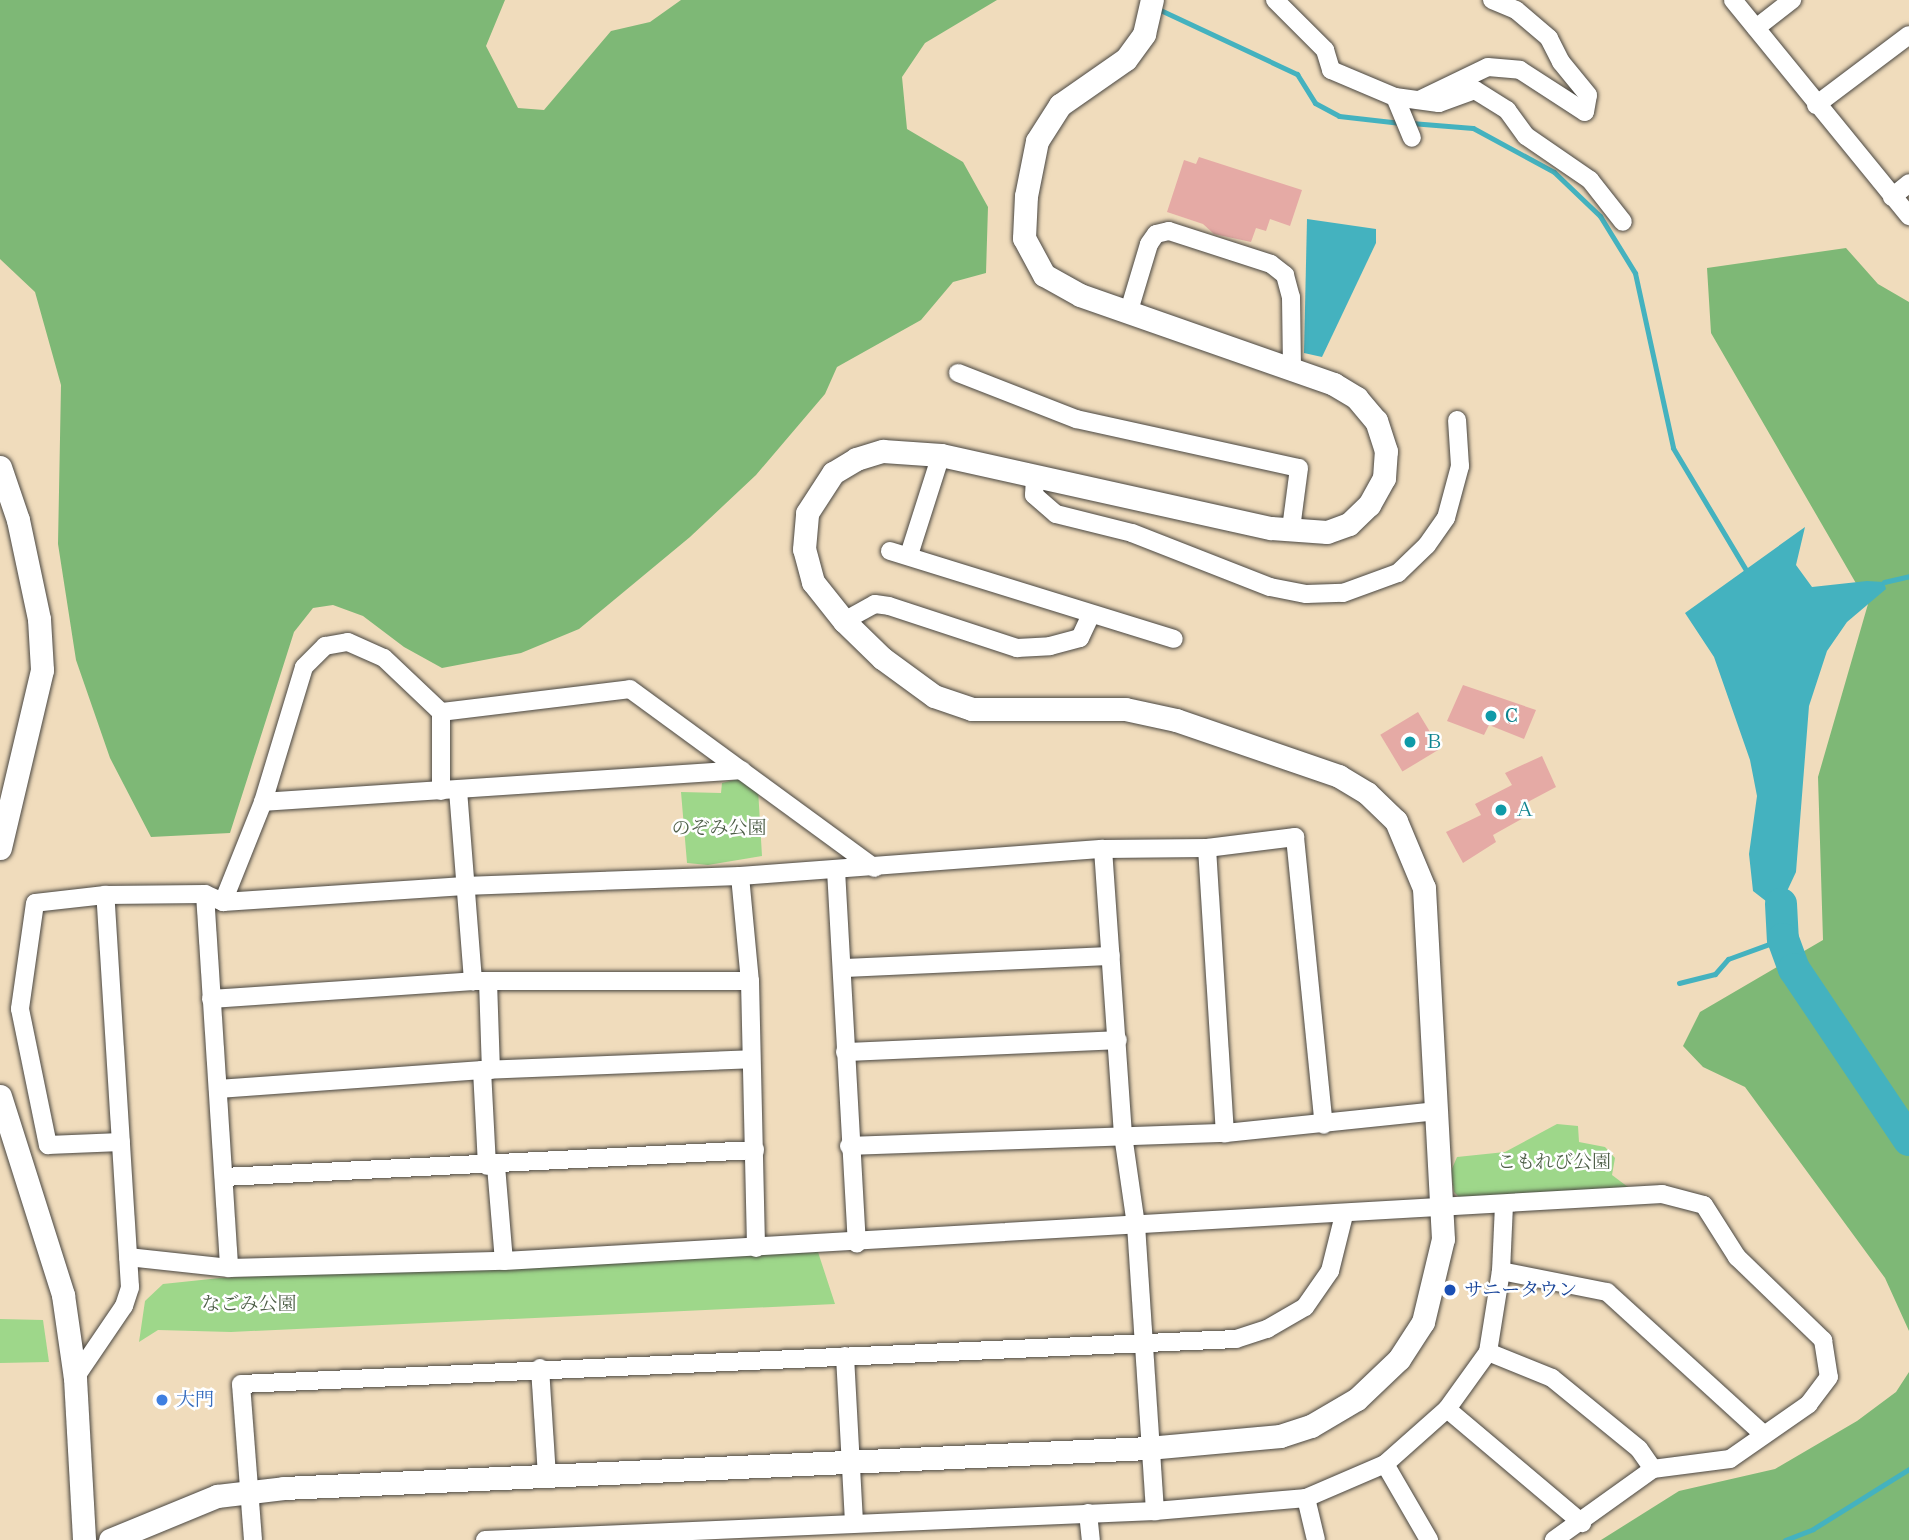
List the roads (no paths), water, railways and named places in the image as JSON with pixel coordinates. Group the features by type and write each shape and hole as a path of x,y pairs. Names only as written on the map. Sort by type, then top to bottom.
{"street":[{"path":"1275,0 1325,50 1331,70 1398,105 1411,136"},
{"path":"1398,105 1419,100 1488,67 1520,70 1585,112 1588,95 1560,62 1549,38 1516,10 1492,0"},
{"path":"1733,0 1816,106 1909,216"},
{"path":"1756,28 1792,0"},
{"path":"110,1540 217,1496 246,1492 547,1475 1148,1448 1280,1436 1311,1426 1357,1399 1399,1359 1423,1322 1439,1267 1443,1206 1424,888 1396,821 1367,793 1339,776 1176,720 1125,709 972,709 934,696 882,658 844,621 813,582 804,549 807,513 817,493 832,474 856,459 905,450 941,455 1291,530 1327,532 1349,524 1369,505 1384,478 1385,451 1376,421 1357,398 1334,384 1128,314 1044,275 1024,238 1026,197 1037,141 1060,105 1126,59 1151,9"},
{"path":"1816,106 1909,35"},
{"path":"1419,100 1439,103 1475,90 1507,110 1526,136 1590,180 1623,222"},
{"path":"1892,197 1909,183"},
{"path":"1128,314 1149,244 1156,234 1169,231 1271,264 1285,275 1292,296 1292,370"},
{"path":"958,373 1076,419 1299,468 1291,530"},
{"path":"1035,477 1034,495 1056,514 1132,533 1270,587 1306,594 1343,593 1398,573 1427,545 1446,517 1460,466 1457,420"},
{"path":"909,555 941,455"},
{"path":"0,467 18,520 36,606 42,670 8,789 0,848"},
{"path":"890,551 1174,639"},
{"path":"844,621 875,604 889,606 1017,648 1050,646 1080,638 1091,614"},
{"path":"223,902 263,802 304,667 324,646 348,642 384,658 441,712 449,791 481,981 492,1166 505,1261"},
{"path":"441,712 630,689 874,868"},
{"path":"263,802 742,770"},
{"path":"121,1142 48,1145 20,1009 35,902 105,895 205,894 223,902 464,887 740,877 1103,849 1207,848 1294,837 1324,1125"},
{"path":"1207,848 1226,1133"},
{"path":"1103,849 1118,1040 1122,1135 1136,1225 1148,1448 1155,1511"},
{"path":"836,870 843,968 849,1146 857,1242"},
{"path":"740,877 750,981 756,1248"},
{"path":"205,894 229,1268"},
{"path":"75,1378 124,1306 130,1287 105,895"},
{"path":"843,968 1111,956"},
{"path":"211,999 481,981 750,981"},
{"path":"845,1052 1118,1040"},
{"path":"218,1089 486,1070 751,1059"},
{"path":"0,1096 63,1294 75,1378 84,1540"},
{"path":"849,1146 1226,1133 1324,1125 1438,1111"},
{"path":"224,1177 492,1166 755,1150"},
{"path":"128,1257 229,1268 505,1261 1344,1215 1443,1206 1504,1206 1662,1194 1704,1205 1737,1257 1824,1340 1829,1377 1809,1404 1730,1459 1653,1469 1582,1523 1554,1540"},
{"path":"485,1540 1155,1511 1306,1498 1385,1464 1447,1409 1488,1352 1501,1271 1504,1206"},
{"path":"253,1540 246,1492 241,1384 540,1368 1236,1339 1267,1329 1305,1307 1329,1270 1344,1215"},
{"path":"1501,1271 1608,1292 1764,1435"},
{"path":"1488,1352 1552,1378 1639,1449 1653,1469"},
{"path":"845,1356 854,1522"},
{"path":"540,1368 547,1475"},
{"path":"1447,1409 1582,1523"},
{"path":"1385,1464 1429,1540"},
{"path":"1306,1498 1316,1540"},
{"path":"1088,1513 1091,1540"}],"water":[{"path":"1307,219 1376,229 1376,243 1322,357 1304,353"},
{"path":"1805,527 1796,565 1812,587 1867,581 1884,582 1886,589 1847,622 1827,651 1809,706 1796,872 1781,904 1771,905 1753,891 1749,854 1757,796 1750,760 1714,657 1685,613"}],"waterway":[{"path":"1156,8 1297,74 1315,103 1339,116 1401,123"},
{"path":"1411,123 1473,128 1554,172 1600,216 1635,273 1673,448 1746,570"},
{"path":"1884,582 1909,576"},
{"path":"1781,904 1783,939 1794,969 1909,1140"},
{"path":"1679,983 1715,974 1728,959 1783,939"},
{"path":"1785,1540 1813,1529 1909,1469"}],"place":[{"name":"C","path":"1491,716"},
{"name":"Ｂ","path":"1410,742"},
{"name":"Ａ","path":"1501,810"},
{"name":"サニータウン","path":"1450,1290"},
{"name":"大門","path":"162,1400"}],"park label":[{"name":"のぞみ公園","path":"719,828"},
{"name":"こもれび公園","path":"1554,1162"},
{"name":"なごみ公園","path":"249,1304"}]}
